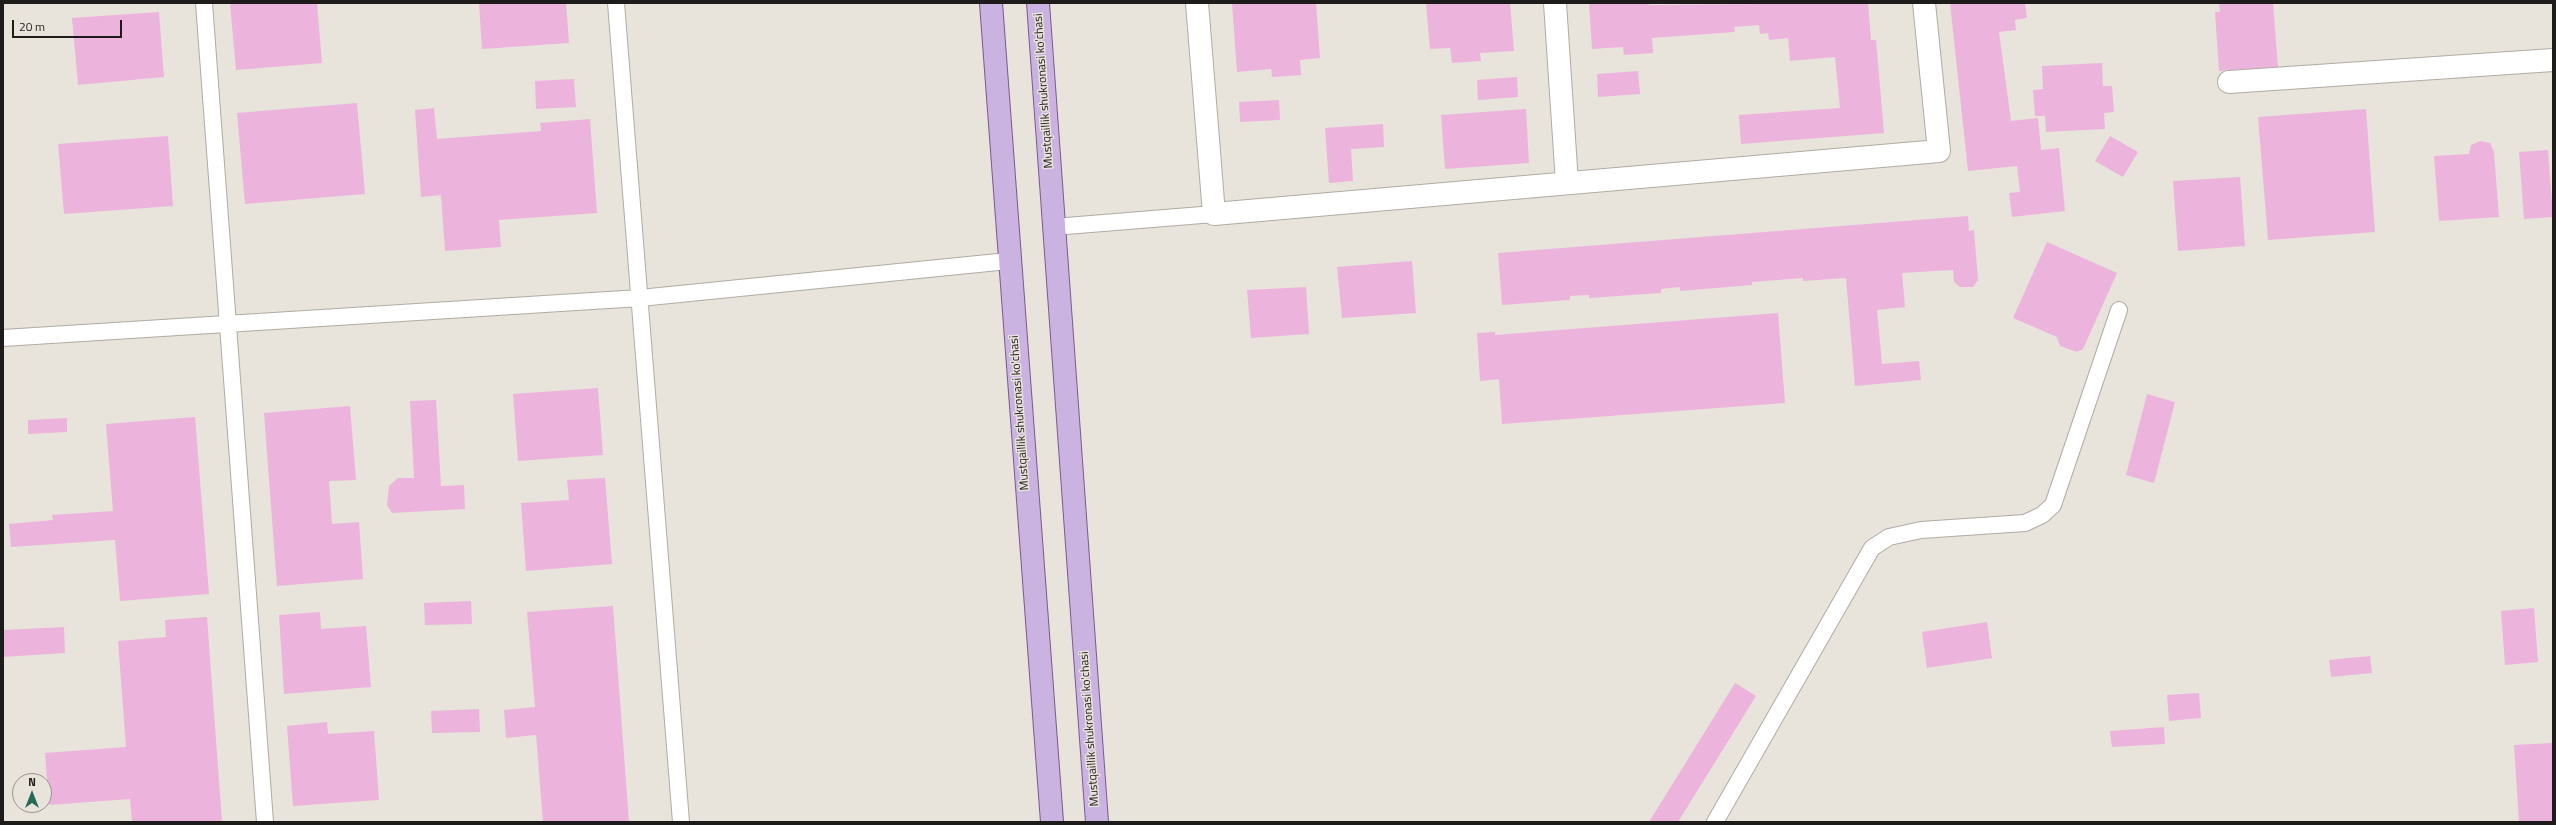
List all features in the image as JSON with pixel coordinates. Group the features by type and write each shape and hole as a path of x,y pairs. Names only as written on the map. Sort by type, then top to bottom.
{"main road":[{"name":"Mustqaillik shukronasi ko'chasi","path":"991,3 1008,260 1052,822"},
{"name":"Mustqaillik shukronasi ko'chasi","path":"1038,3 1097,822"}],"street":[{"path":"1197,3 1214,214 1939,151 1924,3"},
{"path":"1555,3 1567,183"},
{"path":"2229,82 2553,60"}],"lane":[{"path":"204,3 230,324 265,822"},
{"path":"616,3 681,822"},
{"path":"1054,227 1214,214"},
{"path":"3,338 640,298 1008,260"},
{"path":"1715,822 1872,548 1888,538 1921,530 2024,523 2042,515 2052,505 2119,310"}],"building":[{"path":"317,3 322,63 236,70 230,4"},
{"path":"479,3 566,3 569,43 482,49"},
{"path":"1232,3 1316,3 1320,58 1300,60 1301,75 1272,77 1271,69 1237,72"},
{"path":"1426,3 1510,3 1514,51 1480,53 1481,61 1452,63 1450,48 1430,49"},
{"path":"1589,3 1649,3 1650,5 1868,3 1871,40 1876,40 1884,133 1741,144 1739,115 1840,108 1835,57 1790,61 1788,38 1769,40 1768,33 1760,34 1759,25 1734,27 1735,32 1652,38 1653,53 1624,55 1623,47 1592,49"},
{"path":"1950,3 2025,3 2027,18 2015,20 2016,30 1999,32 2011,121 2038,118 2041,150 2059,148 2065,211 2012,217 2009,193 2020,192 2017,166 1968,171"},
{"path":"2219,3 2273,3 2278,67 2219,71 2215,12 2220,12"},
{"path":"159,12 164,77 78,85 72,18"},
{"path":"2102,63 2103,86 2112,86 2114,112 2104,113 2105,129 2046,132 2045,116 2035,116 2033,90 2043,89 2042,66"},
{"path":"1638,71 1640,94 1598,97 1597,74"},
{"path":"1517,77 1518,97 1478,100 1477,80"},
{"path":"574,79 576,107 536,109 535,81"},
{"path":"1279,100 1280,120 1240,122 1239,102"},
{"path":"357,103 365,194 245,204 237,113"},
{"path":"434,108 437,139 541,131 540,123 590,119 597,213 499,220 501,247 445,251 441,195 421,197 415,110"},
{"path":"1526,109 1529,163 1445,169 1441,115"},
{"path":"2366,109 2375,232 2268,240 2258,117"},
{"path":"1383,124 1384,147 1351,149 1353,181 1329,183 1325,128"},
{"path":"168,136 173,206 64,214 58,144"},
{"path":"2110,136 2138,152 2123,177 2095,161"},
{"path":"2480,141 2490,143 2494,152 2499,217 2439,221 2434,156 2469,154 2471,145"},
{"path":"2548,150 2553,217 2524,219 2519,152"},
{"path":"2240,177 2245,246 2178,251 2173,181"},
{"path":"1968,216 1969,231 1974,230 1978,280 1973,287 1960,287 1954,282 1953,270 1902,273 1905,307 1877,310 1882,364 1919,361 1921,380 1855,386 1846,278 1803,281 1803,278 1752,282 1752,285 1680,291 1680,287 1661,289 1661,293 1589,298 1589,295 1570,296 1570,300 1502,305 1498,253"},
{"path":"2047,242 2117,273 2083,349 2077,352 2060,346 2057,337 2013,318"},
{"path":"1412,261 1416,313 1342,318 1337,267"},
{"path":"1306,287 1309,334 1251,338 1247,290"},
{"path":"1778,313 1785,403 1502,424 1499,379 1480,381 1477,333 1495,332 1495,335"},
{"path":"598,388 603,455 518,461 513,394"},
{"path":"2147,394 2175,402 2154,483 2126,475"},
{"path":"436,400 441,486 464,485 465,509 392,513 387,505 389,486 398,478 414,478 410,401"},
{"path":"350,406 356,480 329,481 332,524 359,522 363,579 277,586 264,413"},
{"path":"195,417 209,594 120,601 115,540 11,547 9,524 53,520 52,515 113,511 106,424"},
{"path":"67,418 67,432 28,434 28,420"},
{"path":"605,478 612,564 526,571 521,503 569,500 567,480"},
{"path":"471,601 472,624 425,625 424,603"},
{"path":"613,606 629,822 543,822 536,735 506,738 504,710 535,707 527,612"},
{"path":"2534,608 2538,662 2505,665 2501,611"},
{"path":"320,612 321,629 366,626 371,687 284,694 279,615"},
{"path":"207,617 222,822 132,822 130,799 52,805 52,773 47,773 45,753 126,747 118,641 166,637 165,620"},
{"path":"1987,622 1992,658 1927,668 1922,632"},
{"path":"64,627 65,653 3,657 3,630"},
{"path":"2370,656 2372,673 2331,677 2329,660"},
{"path":"1735,683 1756,696 1678,822 1649,822"},
{"path":"2199,693 2201,718 2169,721 2167,695"},
{"path":"479,709 480,732 432,733 431,711"},
{"path":"327,722 328,734 374,731 379,800 293,806 287,726"},
{"path":"2164,727 2165,744 2112,747 2110,731"},
{"path":"2553,743 2553,822 2519,822 2514,745"}]}
